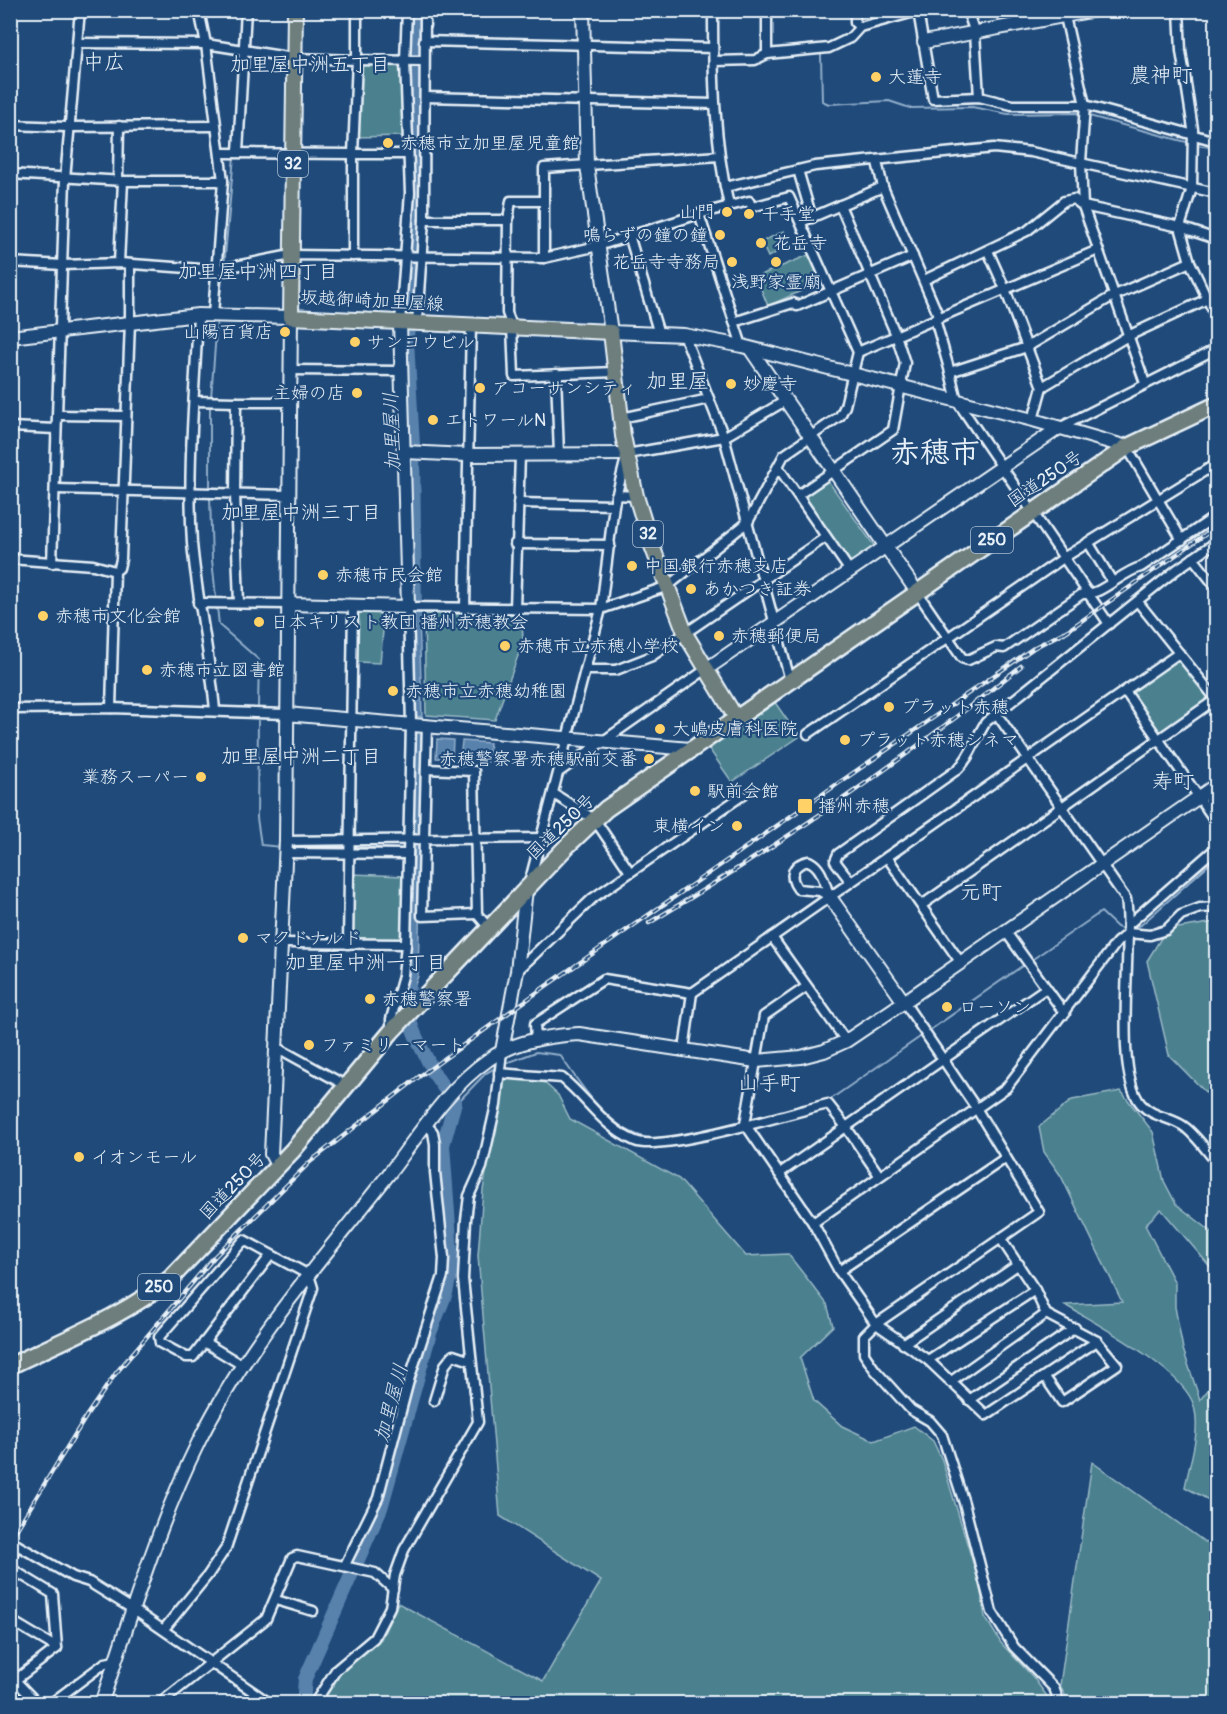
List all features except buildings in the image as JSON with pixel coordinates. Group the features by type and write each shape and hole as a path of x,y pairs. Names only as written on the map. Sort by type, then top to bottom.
{"highway":[{"name":"国道250号","path":"10,1366 150,1296 180,1269 278,1167 395,1028 526,889 595,820 690,749 1127,447 1216,405"}],"main road":[{"name":"坂越御崎加里屋線","path":"295,10 291,317 611,332"},
{"name":"32","path":"611,332 621,418 636,496 686,634 705,670 736,718"}],"street":[{"path":"52,563 65,179 80,10"},
{"path":"199,10 206,44 223,181 213,315"},
{"path":"238,152 246,10"},
{"path":"353,256 357,10"},
{"path":"407,10 405,61 410,193 400,322 419,725 426,769 422,916 477,914"},
{"path":"417,323 424,220 425,10"},
{"name":"32","path":"583,10 587,166 611,332"},
{"path":"713,10 714,104 719,156 729,206"},
{"path":"767,10 767,54"},
{"path":"855,10 855,23 860,27"},
{"path":"967,10 975,33 980,98"},
{"path":"924,42 1064,13 1096,10"},
{"path":"1179,10 1181,51 1193,136 1192,188 1180,227 1190,262 1212,297 1216,317"},
{"path":"714,61 755,60 767,54 829,48 850,38 860,27 918,11 933,99 980,98 1012,105 1085,105 1216,141"},
{"path":"1064,13 1085,105 1081,162 1083,206 1145,383"},
{"path":"424,41 584,47 713,48"},
{"path":"78,43 206,44 294,58 423,61"},
{"path":"425,97 714,104"},
{"path":"10,125 215,126"},
{"path":"119,126 121,180 119,263"},
{"path":"724,187 798,170 994,148 1013,149 1081,162 1216,193"},
{"path":"220,153 407,154"},
{"path":"544,258 544,168 719,156"},
{"path":"877,162 883,187 924,280 937,318 957,401 1034,510 1109,624"},
{"path":"798,170 812,218"},
{"path":"10,174 65,179 223,181"},
{"path":"801,222 883,187"},
{"path":"10,262 63,265 119,263 215,270 291,255 544,258 598,246 729,206 749,201 752,207 789,196 858,352 845,406 840,416 784,455 748,522 668,586 601,609 198,603"},
{"path":"924,280 1027,231 1064,201 1074,199 1083,206 1180,227 1216,239"},
{"path":"544,201 511,201 508,220 507,313 512,326 514,376 615,372"},
{"path":"798,495 893,430 905,363 897,335 840,205"},
{"path":"699,214 734,322 746,348 810,436 962,658 968,660 996,647 1004,648 1082,594 1091,595 1128,570 1141,567 1216,516"},
{"path":"424,220 508,220"},
{"path":"629,235 659,334"},
{"path":"858,352 1098,250"},
{"path":"988,251 1042,387 1033,420"},
{"path":"734,322 793,303 797,306 913,256"},
{"path":"950,372 1027,347 1113,296 1190,262"},
{"path":"111,708 115,571 119,568 121,559 124,492 130,264"},
{"path":"1042,387 1128,336 1212,297"},
{"path":"198,315 191,495 198,603 214,711"},
{"path":"10,337 198,315 291,317 285,847 272,1154 278,1167"},
{"path":"465,608 471,324"},
{"path":"611,332 684,335 746,348 1033,420 1127,447 1159,497 1182,540"},
{"path":"684,335 724,437 790,680"},
{"path":"560,772 1059,428 1216,349"},
{"path":"290,370 401,371"},
{"path":"556,374 559,455"},
{"path":"621,418 709,399"},
{"path":"194,401 289,402"},
{"path":"405,452 467,455 627,454 724,437 785,401"},
{"path":"236,402 235,494 239,603"},
{"path":"58,415 125,416"},
{"path":"10,427 56,429"},
{"path":"314,1704 336,1670 374,1638 390,1607 399,1561 404,1550 478,1422 463,1279 469,1196 482,1167 496,1105 502,1051 517,971 526,889 570,736 601,609 614,505 627,454"},
{"path":"515,609 515,544 520,455"},
{"path":"808,734 1065,556 1216,464"},
{"path":"778,467 850,571"},
{"path":"56,489 191,495 289,495"},
{"path":"616,495 636,496"},
{"path":"518,503 614,505"},
{"path":"586,670 616,670 652,656 826,537"},
{"path":"1088,542 1112,581"},
{"path":"851,882 835,861 838,854 958,769 968,760 977,735 996,713 1192,558 1216,542"},
{"path":"515,544 610,546"},
{"path":"1192,558 1216,587"},
{"path":"10,559 93,566 115,571"},
{"path":"922,905 1216,699 1138,602"},
{"path":"348,944 353,606"},
{"path":"537,1040 535,1024 604,979 692,993 1179,653"},
{"path":"1125,691 1216,822"},
{"path":"10,709 111,708 286,714 570,736 690,749"},
{"path":"996,713 1060,808 1126,899 1130,923 1126,1013 1131,1085 1141,1104 1155,1115 1185,1127 1216,1162"},
{"path":"395,1028 391,1019 403,976 408,847 419,725"},
{"path":"426,769 474,771 477,914 489,928"},
{"path":"101,1704 182,1476 214,1410 242,1365 309,1275 464,1080 502,1051 537,1040 579,1034 756,1061 801,1057 846,1041 1216,785"},
{"path":"554,794 595,820 630,872"},
{"path":"517,971 593,898 743,795"},
{"path":"285,847 351,853 408,847 423,841 541,838"},
{"path":"285,847 351,841 408,847"},
{"path":"1130,923 1216,848"},
{"path":"888,857 961,963"},
{"path":"830,897 820,891 798,889 791,874 794,868 809,861 816,864 822,873 830,897 976,1108 1004,1159 1039,1212 876,1324 864,1336 864,1354 896,1395 911,1410 930,1421 942,1436 964,1503 992,1612 1014,1647 1054,1688 1060,1704"},
{"path":"813,1223 1006,1088 1065,1014 1117,942 1128,933 1150,935 1166,930 1181,915 1200,908 1216,907"},
{"path":"1006,932 1065,1014"},
{"path":"772,937 846,1041"},
{"path":"282,943 406,944"},
{"path":"806,987 764,1016 745,1124 813,1223 839,1271 876,1324 928,1360 986,1415 1097,1341"},
{"path":"780,1173 1046,988"},
{"path":"684,1050 692,993"},
{"path":"276,1047 345,1085"},
{"path":"499,1073 562,1078 597,1115 637,1143 675,1141 828,1104 879,1175"},
{"path":"346,1566 378,1498 410,1377 443,1276 444,1258 435,1172 435,1144 433,1131 427,1125"},
{"path":"839,1271 1004,1159"},
{"path":"1001,1239 1035,1290 1046,1314 1097,1341 1117,1365 1062,1402 1045,1377"},
{"path":"164,1629 208,1575 226,1548 313,1288 309,1275 244,1240 158,1339 160,1344 188,1358 194,1355 270,1256"},
{"path":"903,1344 1019,1264"},
{"path":"928,1360 1035,1290"},
{"path":"950,1382 1046,1314"},
{"path":"969,1400 1075,1328"},
{"path":"204,1342 242,1365"},
{"path":"434,1401 445,1365 453,1355 471,1361"},
{"path":"10,1559 14,1543 73,1577 89,1582 164,1629 271,1704"},
{"path":"159,1704 266,1618 276,1600 292,1558 297,1556 375,1573 393,1589"},
{"path":"10,1568 53,1594 57,1648"},
{"path":"276,1600 313,1611"},
{"path":"10,1620 57,1648"},
{"path":"38,1704 12,1679 57,1648"},
{"path":"50,1704 105,1663 115,1661"}],"green space":[{"path":"357,60 405,61 407,136 354,137"},
{"path":"784,231 791,245 768,257 761,242"},
{"path":"811,254 823,281 768,306 756,277"},
{"path":"826,478 875,547 851,564 802,498 802,494"},
{"path":"356,610 385,610 380,663 357,662"},
{"path":"424,614 522,615 523,642 495,720 426,715"},
{"path":"1178,660 1210,696 1210,700 1163,733 1159,732 1131,695 1132,691"},
{"path":"774,701 799,737 732,782 707,746"},
{"path":"352,874 404,876 400,942 353,941 351,938"},
{"path":"1216,922 1216,1103 1169,1055 1147,961 1166,930"},
{"path":"517,1077 538,1077 558,1095 570,1119 679,1179 746,1256 788,1254 827,1304 833,1326 800,1358 814,1401 842,1426 874,1441 914,1426 933,1441 942,1460 980,1586 985,1617 1001,1643 1033,1677 1052,1703 321,1704 344,1667 381,1639 398,1603 543,1681 601,1581 500,1516 478,1256 483,1190 502,1081"},
{"path":"1121,1091 1153,1132 1164,1181 1176,1204 1216,1235 1216,1271 1161,1209 1145,1225 1175,1283 1175,1307 1183,1349 1200,1400 1216,1380 1216,1504 1185,1487 1196,1426 1194,1406 1187,1392 1157,1363 1065,1305 1122,1302 1061,1176 1044,1152 1039,1127 1072,1100"},
{"path":"1092,1462 1205,1542 1216,1542 1216,1703 1069,1703 1060,1685"}],"water":[{"path":"419,613 422,717 416,716 412,614"},
{"path":"416,731 424,732 422,838 412,838"},
{"path":"437,739 453,740 452,759 436,758"},
{"path":"462,741 490,743 488,762 460,759"},
{"path":"415,846 421,846 418,976 410,998 401,1009 408,971"}],"waterway":[{"path":"239,45 241,10"},
{"name":"加里屋川","path":"415,620 413,446 407,340 416,181 414,74 416,10"},
{"path":"235,141 238,51"},
{"path":"821,55 822,101 829,104 889,101 910,108 972,107 1008,114 1078,113 1190,143"},
{"path":"1196,145 1216,148"},
{"path":"224,267 234,156"},
{"path":"218,311 223,272"},
{"path":"211,398 217,320"},
{"path":"210,404 210,491"},
{"path":"210,497 212,560 219,625 259,660 258,706"},
{"path":"258,721 257,818 261,845 282,847"},
{"path":"290,847 348,847"},
{"path":"353,847 405,849"},
{"path":"1131,928 1141,925 1216,858"},
{"path":"1030,961 1101,912 1117,927 1125,930"},
{"path":"828,1101 1025,964"},
{"name":"加里屋川","path":"409,986 407,996 409,1016 415,1035 429,1063"},
{"path":"504,1064 536,1052 560,1055 596,1104 607,1115 619,1125 644,1137 680,1136 743,1121"},
{"path":"456,1104 486,1073 499,1066"},
{"name":"加里屋川","path":"433,1072 444,1088"},
{"name":"加里屋川","path":"303,1704 305,1679 381,1508 430,1333 446,1293 452,1266 443,1145 455,1102"},
{"path":"749,1119 787,1110"}],"railway":[{"path":"1064,633 1216,527"},
{"path":"10,1540 87,1415 116,1373 215,1256 310,1162 420,1076 546,986 1035,647 1070,629"},
{"path":"649,923 745,864 840,801 932,735 1021,666"}],"place":[{"name":"大蓮寺","path":"876,77"},
{"name":"赤穂市立加里屋児童館","path":"388,143"},
{"name":"山門","path":"727,212"},
{"name":"千手堂","path":"749,214"},
{"name":"鳴らずの鐘の鐘","path":"720,235"},
{"name":"花岳寺","path":"761,243"},
{"name":"花岳寺寺務局","path":"732,262"},
{"name":"浅野家霊廟","path":"776,262"},
{"name":"山陽百貨店","path":"285,332"},
{"name":"サンコウビル","path":"355,342"},
{"name":"妙慶寺","path":"731,384"},
{"name":"アコーサンシティ","path":"480,388"},
{"name":"主婦の店","path":"357,393"},
{"name":"エトワールN","path":"433,420"},
{"name":"中国銀行赤穂支店","path":"632,566"},
{"name":"赤穂市民会館","path":"323,575"},
{"name":"あかつき証券","path":"691,589"},
{"name":"赤穂市文化会館","path":"43,616"},
{"name":"日本キリスト教団 播州赤穂教会","path":"259,622"},
{"name":"赤穂郵便局","path":"719,636"},
{"name":"赤穂市立赤穂小学校","path":"505,646"},
{"name":"赤穂市立図書館","path":"147,670"},
{"name":"赤穂市立赤穂幼稚園","path":"393,691"},
{"name":"プラット赤穂","path":"889,707"},
{"name":"大嶋皮膚科医院","path":"660,729"},
{"name":"プラット赤穂シネマ","path":"845,740"},
{"name":"赤穂警察署赤穂駅前交番","path":"649,759"},
{"name":"業務スーパー","path":"201,777"},
{"name":"駅前会館","path":"695,791"},
{"name":"播州赤穂","path":"805,806"},
{"name":"東横イン","path":"737,826"},
{"name":"マクドナルド","path":"243,938"},
{"name":"赤穂警察署","path":"370,999"},
{"name":"ローソン","path":"947,1007"},
{"name":"ファミリーマート","path":"309,1045"},
{"name":"イオンモール","path":"79,1157"}],"district":[{"name":"中広","path":"104,62"},
{"name":"加里屋中洲五丁目","path":"310,64"},
{"name":"農神町","path":"1161,75"},
{"name":"加里屋中洲四丁目","path":"258,271"},
{"name":"加里屋","path":"678,381"},
{"name":"赤穂市","path":"935,452"},
{"name":"加里屋中洲三丁目","path":"301,512"},
{"name":"加里屋中洲二丁目","path":"301,756"},
{"name":"寿町","path":"1173,781"},
{"name":"元町","path":"981,892"},
{"name":"加里屋中洲一丁目","path":"366,962"},
{"name":"山手町","path":"769,1083"}]}
